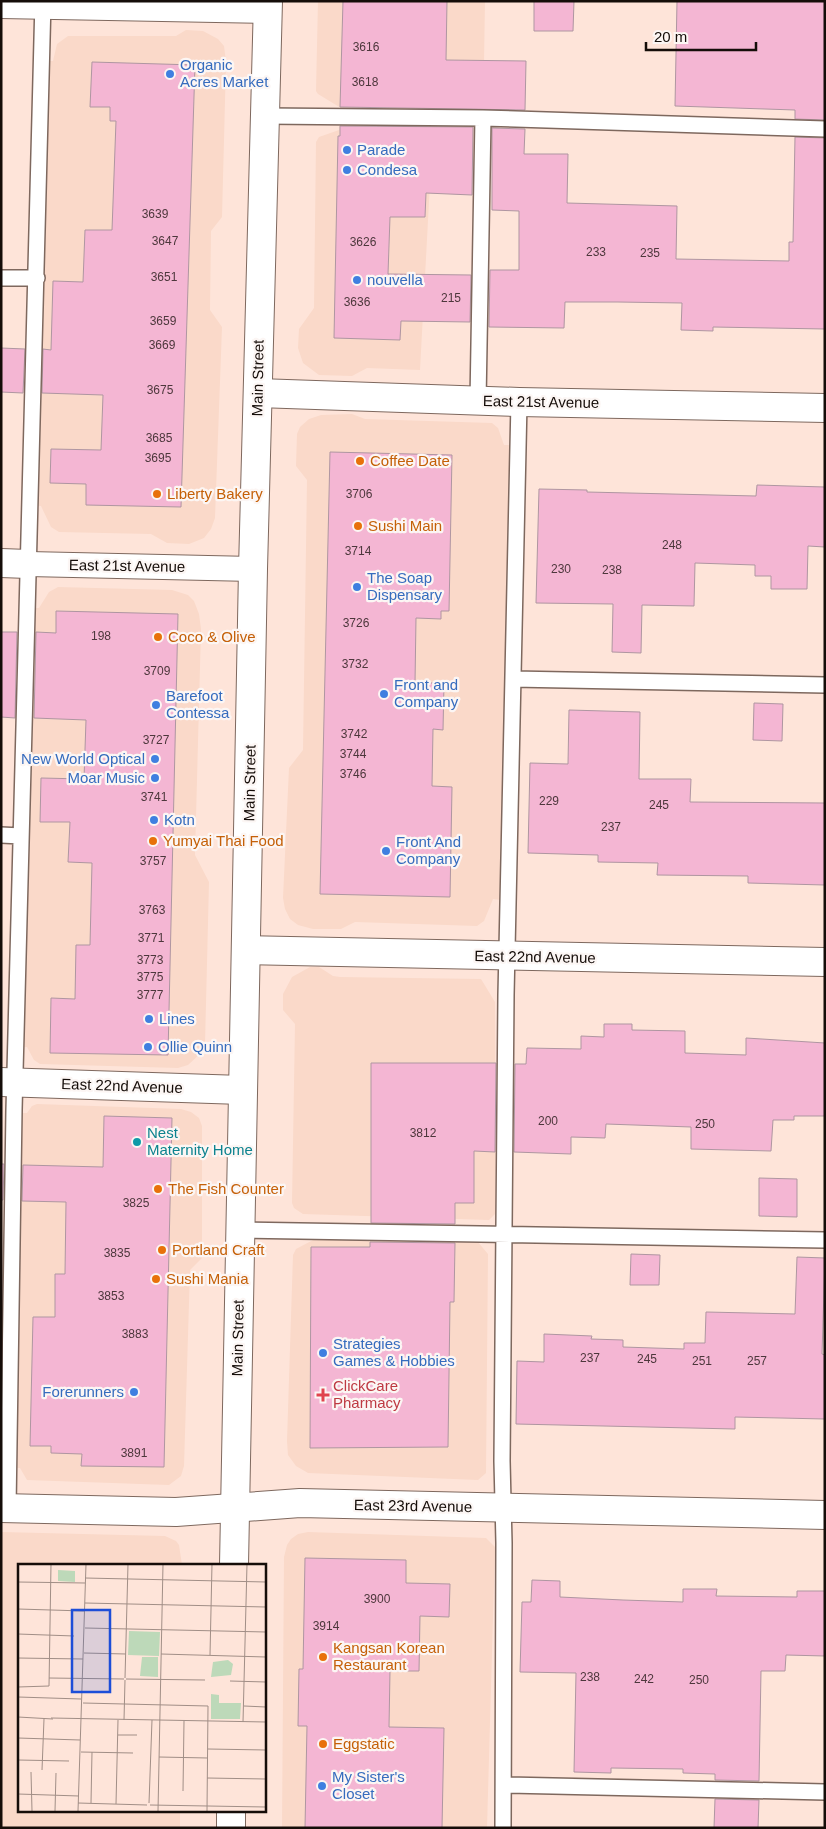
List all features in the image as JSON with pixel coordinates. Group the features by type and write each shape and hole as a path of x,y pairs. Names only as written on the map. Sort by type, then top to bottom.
{"street":[{"path":"1,4 267,5"},
{"name":"Main Street","path":"234,1564 253,569 267,5"},
{"name":"East 21st Avenue","path":"258,394 478,401 825,408"},
{"name":"East 21st Avenue","path":"1,563 253,569"},
{"name":"East 22nd Avenue","path":"246,950 825,962"},
{"name":"East 22nd Avenue","path":"8,1083 242,1090"},
{"name":"East 23rd Avenue","path":"5,1508 154,1512 234,1509 300,1503 825,1515"},
{"path":"231,1812 231,1828"}],"lane":[{"path":"5,1508 8,1083 22,836 43,3"},
{"path":"264,116 483,118 825,129"},
{"path":"478,401 483,118"},
{"path":"1,278 37,278"},
{"path":"503,1828 505,1785 502,1461 507,956 519,402"},
{"path":"513,679 825,684"},
{"path":"1,835 22,836"},
{"path":"240,1230 825,1240"},
{"path":"505,1785 825,1792"}],"shaded area":[{"path":"318,1 485,1 482,184 430,183 420,370 367,368 352,376 319,375 303,363 298,348 299,329 314,308 316,142 319,137 339,130 341,108 316,91"},
{"path":"186,30 203,31 218,39 224,46 226,62 222,217 211,231 210,310 222,327 215,518 211,529 204,538 189,544 167,543 151,534 59,532 51,527 41,506 31,505 41,61 53,61 57,44 68,36 176,36"},
{"path":"352,414 365,419 492,423 498,428 504,445 518,445 508,901 493,899 484,921 477,926 355,922 341,929 313,929 298,925 290,919 285,909 283,898 289,768 303,750 307,480 296,466 297,434 300,427 309,419 321,415"},
{"path":"58,587 172,590 188,595 194,601 199,614 201,629 195,855 209,882 205,1044 202,1052 188,1065 178,1068 40,1064 34,1060 27,1047 16,1048 26,608 39,608 49,592"},
{"path":"310,967 319,967 333,976 340,977 481,979 495,1002 496,1213 489,1220 303,1214 294,1208 292,1203 295,1024 283,1010 283,994 292,977"},
{"path":"37,1104 181,1109 191,1112 199,1118 202,1126 202,1258 190,1270 184,1466 181,1476 169,1485 27,1480 20,1468 8,1468 14,1113 27,1113 32,1106"},
{"path":"315,1239 477,1241 488,1254 486,1473 478,1480 308,1473 296,1466 288,1455 293,1255 296,1249"},
{"path":"1,1532 165,1536 176,1541 179,1545 182,1564 18,1564 18,1812 180,1812 180,1828 1,1828"},
{"path":"308,1532 486,1538 495,1547 487,1828 282,1828 284,1557 287,1545 291,1539 298,1534"}],"building":[{"path":"343,1 447,1 446,60 526,61 525,110 340,107"},
{"path":"534,1 574,1 573,31 534,31"},
{"path":"677,1 825,1 825,120 795,119 795,110 675,106"},
{"path":"92,62 195,65 181,507 86,505 86,484 50,483 51,449 101,450 103,395 42,393 43,349 51,350 53,281 83,282 85,230 112,230 116,121 110,121 110,107 90,107"},
{"path":"340,126 473,127 472,195 426,193 425,217 390,217 388,274 471,275 470,322 401,321 400,340 334,338 338,136 340,136"},
{"path":"492,128 525,129 524,154 568,154 567,203 677,206 676,259 789,261 789,242 793,242 795,137 825,138 825,329 713,327 713,331 681,330 682,303 618,302 565,302 564,328 489,327 490,270 519,270 519,211 492,210"},
{"path":"1,348 25,349 23,393 1,392"},
{"path":"330,452 452,455 449,611 441,611 441,619 416,618 415,683 444,683 443,730 433,729 432,786 452,787 450,897 320,894"},
{"path":"757,485 825,487 825,547 808,546 807,589 771,589 771,576 755,576 755,565 695,563 694,606 642,605 641,653 612,652 613,604 536,603 539,489 756,496"},
{"path":"56,611 178,614 168,1055 50,1053 51,998 75,999 76,945 90,945 92,863 68,862 70,822 40,822 41,778 84,779 86,720 34,718 36,632 56,633"},
{"path":"1,632 17,632 15,718 1,717"},
{"path":"754,703 783,704 782,741 753,740"},
{"path":"569,710 640,712 639,779 691,779 690,802 825,803 825,885 748,883 748,876 657,875 658,863 598,862 598,855 528,853 530,763 568,764"},
{"path":"604,1024 632,1024 632,1030 685,1031 685,1053 746,1055 746,1038 825,1043 825,1116 794,1116 794,1120 773,1120 771,1151 691,1149 691,1127 606,1124 605,1138 571,1137 571,1154 514,1152 515,1064 526,1064 527,1048 581,1049 581,1036 604,1037"},
{"path":"371,1063 496,1063 495,1152 474,1151 474,1203 455,1203 455,1224 371,1223"},
{"path":"104,1116 172,1118 164,1467 81,1466 82,1454 51,1453 51,1446 30,1446 33,1317 55,1317 55,1274 65,1274 66,1202 22,1201 23,1165 103,1167"},
{"path":"1,1164 4,1164 3,1200 1,1200"},
{"path":"759,1178 797,1179 797,1217 759,1216"},
{"path":"370,1242 455,1243 454,1302 450,1302 448,1447 310,1448 311,1247 370,1247"},
{"path":"631,1254 660,1255 659,1285 630,1285"},
{"path":"797,1257 825,1258 822,1354 825,1355 825,1419 735,1417 735,1429 516,1424 517,1361 544,1362 544,1334 592,1336 591,1339 623,1340 623,1347 684,1349 684,1343 705,1343 706,1312 795,1314"},
{"path":"305,1558 406,1560 406,1583 450,1584 449,1617 420,1616 419,1671 390,1671 389,1727 444,1728 442,1828 305,1828 307,1726 298,1726 299,1669 303,1669"},
{"path":"532,1580 560,1581 560,1597 623,1600 683,1602 683,1589 717,1589 716,1596 797,1597 797,1591 825,1591 825,1656 786,1655 785,1671 761,1671 759,1781 715,1780 715,1774 683,1773 683,1769 611,1768 611,1773 574,1772 576,1673 520,1672 522,1602 531,1602"},
{"path":"715,1799 759,1800 758,1828 714,1828"}],"place":[{"name":"Organic Acres Market","path":"170,74"},
{"name":"Parade","path":"347,150"},
{"name":"Condesa","path":"347,170"},
{"name":"nouvella","path":"357,280"},
{"name":"Coffee Date","path":"360,461"},
{"name":"Liberty Bakery","path":"157,494"},
{"name":"Sushi Main","path":"358,526"},
{"name":"The Soap Dispensary","path":"357,587"},
{"name":"Coco & Olive","path":"158,637"},
{"name":"Front and Company","path":"384,694"},
{"name":"Barefoot Contessa","path":"156,705"},
{"name":"New World Optical","path":"155,759"},
{"name":"Moar Music","path":"155,778"},
{"name":"Kotn","path":"154,820"},
{"name":"Yumyai Thai Food","path":"153,841"},
{"name":"Front And Company","path":"386,851"},
{"name":"Lines","path":"149,1019"},
{"name":"Ollie Quinn","path":"148,1047"},
{"name":"Nest Maternity Home","path":"137,1142"},
{"name":"The Fish Counter","path":"158,1189"},
{"name":"Portland Craft","path":"162,1250"},
{"name":"Sushi Mania","path":"156,1279"},
{"name":"Strategies Games & Hobbies","path":"323,1353"},
{"name":"Forerunners","path":"134,1392"},
{"name":"ClickCare Pharmacy","path":"323,1395"},
{"name":"Kangsan Korean Restaurant","path":"323,1657"},
{"name":"Eggstatic","path":"323,1744"},
{"name":"My Sister's Closet","path":"322,1786"}]}
